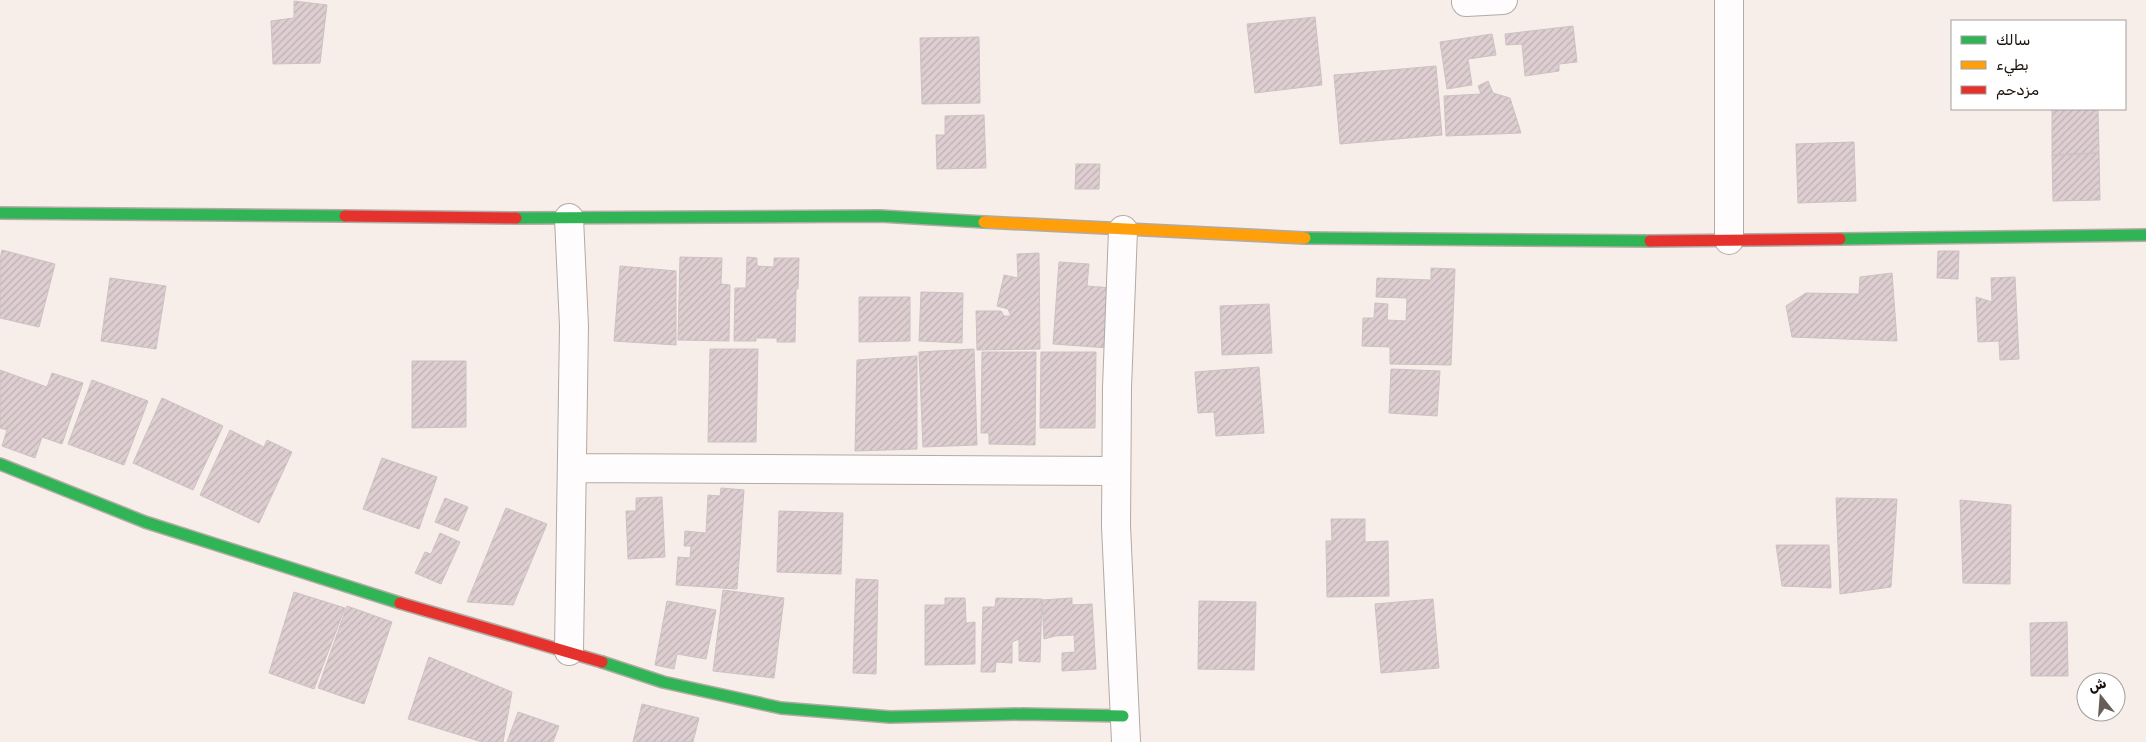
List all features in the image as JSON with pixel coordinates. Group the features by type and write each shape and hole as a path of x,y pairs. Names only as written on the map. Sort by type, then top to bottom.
{"street":[{"path":"1466,2 1503,0"},
{"path":"1729,0 1729,240"},
{"path":"0,213 125,216 569,218 880,216 1275,238 1609,242 2146,235"},
{"path":"569,218 574,326 569,651"},
{"path":"0,464 145,522 420,610 569,651 664,682 781,708 890,717 1023,714 1124,729 1116,526 1123,230"},
{"path":"573,468 1116,471"}],"building":[{"path":"294,1 327,5 320,63 273,64 271,21 294,18"},
{"path":"1315,17 1322,85 1255,93 1247,24"},
{"path":"1573,26 1577,62 1559,64 1559,71 1525,76 1522,44 1506,45 1505,34"},
{"path":"1492,34 1496,55 1468,59 1472,85 1447,89 1440,42"},
{"path":"979,37 980,103 922,104 920,38"},
{"path":"1436,66 1442,135 1340,144 1334,75"},
{"path":"1488,81 1493,93 1510,98 1521,133 1446,136 1444,96 1481,94 1478,86"},
{"path":"2052,110 2098,110 2099,153 2052,155"},
{"path":"984,115 986,168 937,169 936,135 945,135 945,116"},
{"path":"1854,142 1856,201 1798,203 1796,144"},
{"path":"2099,153 2100,200 2053,201 2052,155"},
{"path":"1076,164 1100,164 1099,189 1075,189"},
{"path":"2,250 55,264 39,327 0,318 0,259"},
{"path":"1938,251 1959,251 1958,279 1937,278"},
{"path":"1039,253 1040,349 977,350 976,311 1001,311 1004,316 1011,316 1008,309 997,306 1004,275 1018,278 1017,254"},
{"path":"680,257 722,258 721,284 730,285 729,341 678,340"},
{"path":"747,257 757,258 757,266 774,267 774,258 799,258 798,289 796,289 795,342 777,342 777,338 756,338 756,341 734,341 735,288 746,288"},
{"path":"1059,262 1089,264 1087,286 1112,288 1108,348 1053,344"},
{"path":"620,266 676,271 676,345 614,341"},
{"path":"1431,268 1455,269 1451,365 1390,364 1390,347 1362,346 1363,318 1374,318 1375,303 1388,304 1387,320 1406,321 1407,298 1376,297 1377,278 1431,280"},
{"path":"1892,273 1897,341 1792,337 1786,306 1806,293 1859,294 1860,277"},
{"path":"2015,277 2019,359 2000,360 1999,341 1978,342 1976,297 1992,302 1991,278"},
{"path":"110,278 166,286 156,349 101,341"},
{"path":"921,292 963,293 962,343 919,341"},
{"path":"859,297 910,297 910,341 859,342"},
{"path":"1269,304 1272,353 1222,355 1220,306"},
{"path":"710,349 758,349 756,442 708,442"},
{"path":"974,349 977,445 923,447 919,352"},
{"path":"982,352 1036,352 1035,445 989,444 989,433 981,433"},
{"path":"1041,352 1096,352 1095,428 1040,428"},
{"path":"917,356 917,449 855,451 857,360"},
{"path":"412,361 466,361 466,427 412,428"},
{"path":"1259,367 1264,433 1216,436 1214,412 1198,413 1195,372"},
{"path":"1391,369 1440,371 1437,416 1389,413"},
{"path":"0,370 47,387 52,373 83,383 62,444 42,437 35,458 2,446 7,430 0,428"},
{"path":"92,380 148,401 124,465 68,444"},
{"path":"162,398 223,426 193,490 133,463"},
{"path":"230,430 264,447 267,440 292,452 259,523 200,495"},
{"path":"382,458 437,477 419,529 363,509"},
{"path":"721,488 744,490 737,589 676,585 678,557 690,558 691,546 684,546 685,531 706,533 708,495 720,496"},
{"path":"662,497 665,557 628,559 626,511 636,511 636,498"},
{"path":"445,498 468,507 458,531 435,522"},
{"path":"1836,498 1897,499 1891,587 1840,594"},
{"path":"1960,500 2011,505 2010,584 1963,583"},
{"path":"506,508 547,524 513,605 467,602"},
{"path":"779,511 843,513 841,574 777,572"},
{"path":"1331,519 1365,519 1365,542 1388,541 1389,596 1327,597 1326,541 1332,541"},
{"path":"440,533 460,542 441,584 415,573 425,552 431,554"},
{"path":"1776,545 1829,545 1831,588 1782,586"},
{"path":"856,579 878,580 876,674 853,673"},
{"path":"723,590 784,598 774,678 713,671"},
{"path":"294,592 345,608 314,689 269,673"},
{"path":"945,598 965,598 966,623 975,622 975,664 925,665 925,605 945,605"},
{"path":"996,598 1042,599 1040,662 1019,661 1019,639 1012,642 1012,663 996,662 995,672 981,672 983,607 995,607"},
{"path":"1072,598 1072,605 1092,604 1096,669 1062,671 1062,653 1075,652 1074,635 1055,636 1044,639 1042,600"},
{"path":"1433,599 1439,668 1381,673 1375,604"},
{"path":"667,601 716,610 706,659 677,654 674,669 655,665"},
{"path":"1199,601 1256,602 1254,670 1198,669"},
{"path":"347,606 392,622 364,704 318,688"},
{"path":"2067,622 2068,676 2031,676 2030,623"},
{"path":"429,657 512,692 503,742 482,742 408,719"},
{"path":"642,704 699,718 693,742 633,742"},
{"path":"518,712 559,726 553,742 507,742"}],"traffic: fast":[{"path":"0,213 345,216"},
{"path":"516,218 880,216 984,222"},
{"path":"1840,239 2146,235"},
{"path":"1305,238 1650,241"},
{"path":"0,464 145,522 400,603"},
{"path":"602,662 663,682 781,708 890,717 1023,714 1123,716"}],"traffic: slow":[{"path":"984,222 1305,238"}],"traffic: jam":[{"path":"345,216 516,218"},
{"path":"1650,241 1840,239"},
{"path":"400,603 602,662"}]}
